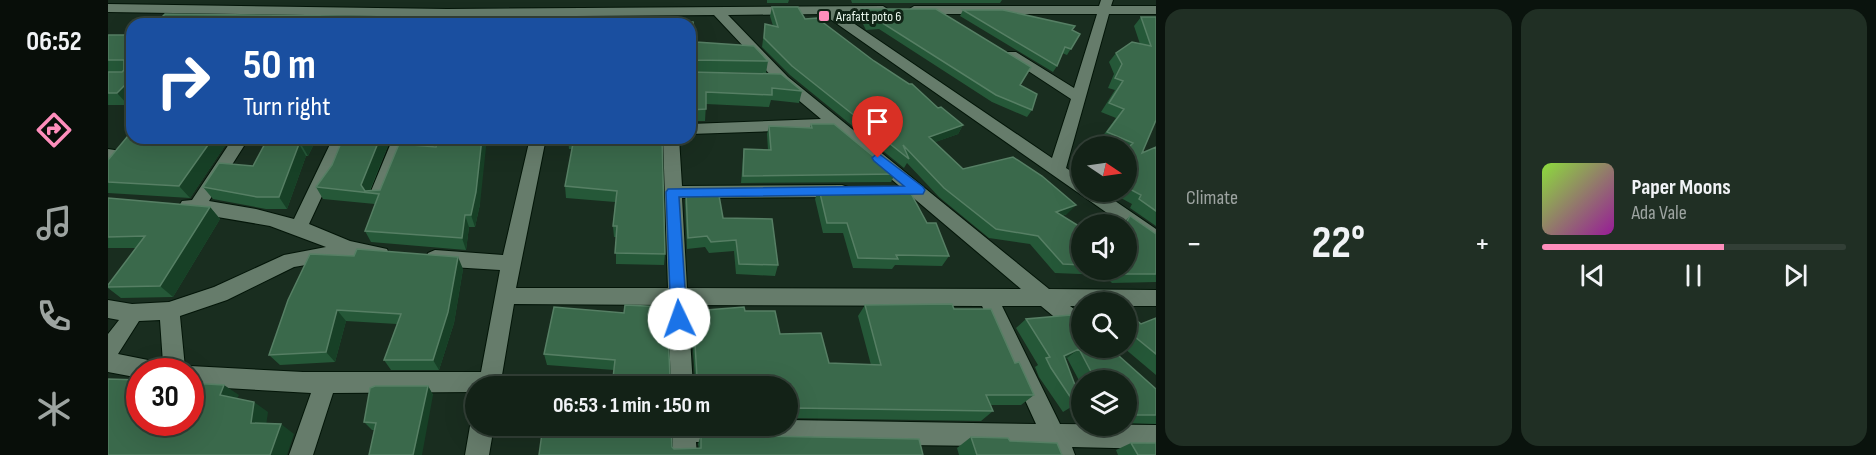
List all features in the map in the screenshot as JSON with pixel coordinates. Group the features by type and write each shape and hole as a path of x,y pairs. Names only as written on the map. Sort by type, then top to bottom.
{"street":[{"path":"447,13 452,0"},
{"path":"688,0 708,10 783,80 1071,319"},
{"path":"810,0 1071,180"},
{"path":"108,8 174,4 233,8 258,4 447,13 1106,5 1156,10"},
{"path":"1057,170 1106,5"},
{"path":"931,7 957,22"},
{"path":"225,18 233,8"},
{"path":"666,10 666,18"},
{"path":"565,18 567,11"},
{"path":"997,47 1078,97"},
{"path":"760,79 783,80"},
{"path":"696,129 838,124"},
{"path":"110,158 126,141"},
{"path":"196,207 237,144"},
{"path":"299,227 338,144"},
{"path":"378,196 399,144"},
{"path":"491,376 511,263 537,144"},
{"path":"671,144 682,376"},
{"path":"895,190 918,190"},
{"path":"673,192 860,191"},
{"path":"1104,202 1156,238"},
{"path":"174,206 248,213 299,227 350,250"},
{"path":"108,309 132,313 169,311 220,294 291,260 350,250 395,255"},
{"path":"418,257 511,263"},
{"path":"506,296 1156,298"},
{"path":"988,298 1058,445"},
{"path":"169,311 174,358"},
{"path":"108,351 129,322 132,313"},
{"path":"108,362 126,365"},
{"path":"204,378 235,381 465,384"},
{"path":"301,455 325,383"},
{"path":"798,433 1058,445 1156,436"},
{"path":"477,455 480,436"},
{"path":"685,436 686,455"}],"building":[{"path":"772,7 798,7 805,19 817,18 874,61 912,84 938,108 941,107 963,125 929,137 963,169 1013,157 1042,176 1076,205 1056,212 1071,221 1071,264 1063,264 1038,236 996,229 944,188 903,145 909,159 792,66 764,38 765,24 778,27"},
{"path":"861,9 936,9 1031,67 1020,85 1037,94 1032,110 996,95 881,22 869,23"},
{"path":"963,10 1003,10 1075,26 1072,30 1080,34 1071,49 1065,47 1057,66"},
{"path":"165,14 517,18 161,18"},
{"path":"1141,17 1156,17 1156,120 1142,153 1156,147 1156,211 1139,199 1141,195 1137,193 1137,136 1116,136 1107,132 1124,109 1109,103 1123,81 1115,78 1122,64 1116,53 1132,42 1151,46"},
{"path":"108,35 126,35 126,84 117,93 108,93 108,72 122,72 124,60 108,60"},
{"path":"696,42 754,46 768,61 696,60"},
{"path":"696,72 781,74 802,91 772,88 772,95 706,92 706,109 696,110"},
{"path":"811,124 834,124 895,174 743,176 744,149 771,150 769,126 812,128"},
{"path":"126,138 126,144 209,144 179,186 108,182 108,160"},
{"path":"265,144 299,144 279,197 257,197 203,187 219,163 253,166"},
{"path":"341,144 378,144 361,185 365,191 380,190 399,144 436,147 437,144 481,144 476,192 471,215 465,215 462,238 365,231 379,194 316,187 332,165"},
{"path":"573,144 662,144 665,254 615,253 617,226 613,226 617,191 565,186"},
{"path":"908,188 927,223 936,223 949,256 896,255 898,259 858,258 847,223 827,223 819,189"},
{"path":"718,190 723,218 772,219 778,265 739,264 736,240 711,242 707,236 688,238 686,192"},
{"path":"108,198 210,207 160,286 108,287 145,236 108,237"},
{"path":"1137,221 1156,234 1156,274 1137,274"},
{"path":"357,249 458,257 448,312 433,360 384,360 401,314 337,310 326,352 269,355 288,300 310,254 354,256"},
{"path":"952,304 954,309 991,309 1015,363 1019,362 1034,395 986,395 993,411 798,408 798,376 697,376 693,311 744,307 745,311 775,311 780,334 821,333 829,363 881,365 865,305"},
{"path":"625,305 667,307 670,376 613,376 615,360 544,354 554,307 624,313"},
{"path":"1071,315 1071,353 1064,356 1071,375 1071,398 1051,368 1046,358 1050,357 1026,319"},
{"path":"1156,318 1156,354 1137,339 1137,321 1141,324"},
{"path":"1084,358 1121,358 1135,370 1090,370"},
{"path":"1137,372 1156,389 1156,415 1137,415"},
{"path":"108,379 126,380 126,436 204,436 204,384 224,385 220,395 254,402 251,423 281,424 270,455 108,455"},
{"path":"375,386 428,386 413,455 369,455 376,423 364,422 370,388"},
{"path":"542,436 671,436 674,449 701,448 701,436 756,436 919,439 923,455 539,455"},
{"path":"971,437 1057,443 1062,455 977,455"},
{"path":"1131,443 1156,443 1156,455 1138,455"}],"place":[{"name":"Arafatt poto 6","path":"824,16"}],"route":[{"path":"679,319 673,192 918,190 878,158"}]}
